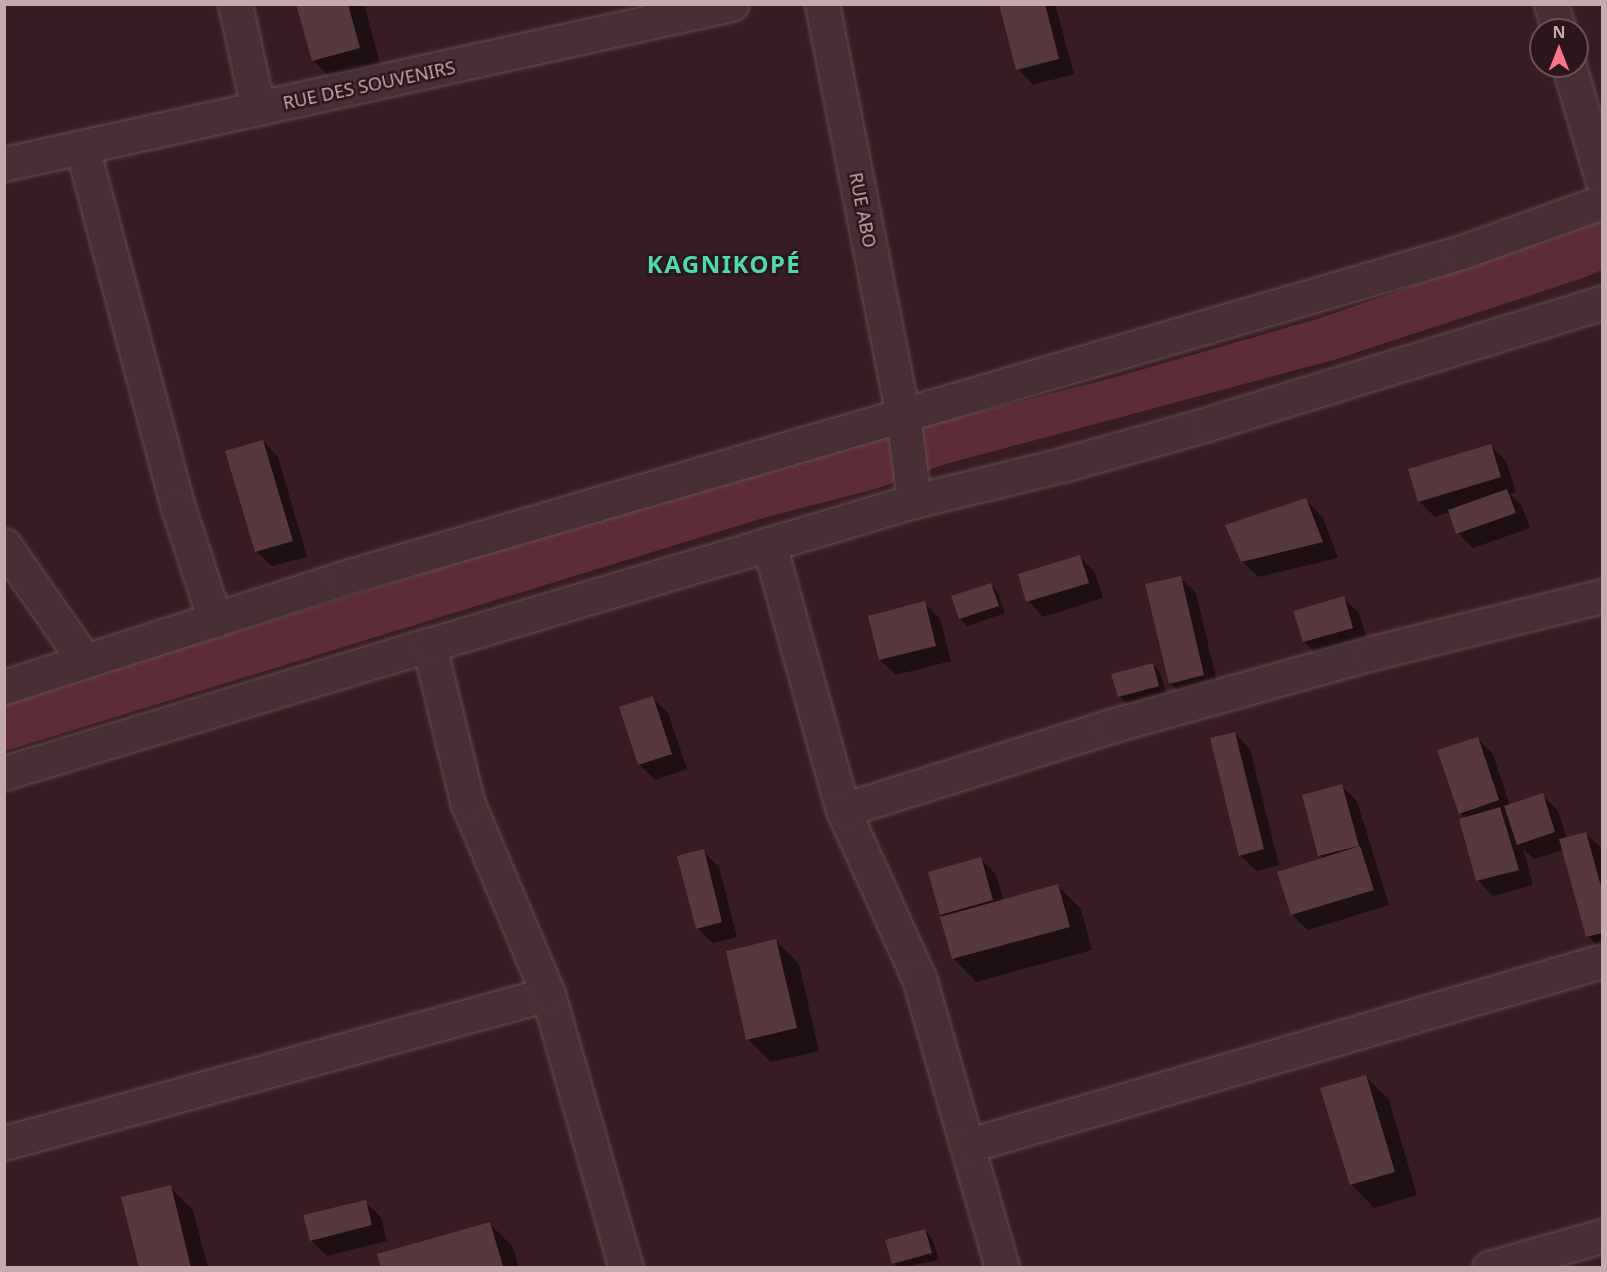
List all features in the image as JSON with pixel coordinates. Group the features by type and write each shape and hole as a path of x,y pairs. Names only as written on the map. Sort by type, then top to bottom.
{"street":[{"path":"235,4 258,109"},
{"name":"RUE DES SOUVENIRS","path":"4,164 732,4"},
{"name":"RUE ABO","path":"822,4 903,415 914,501"},
{"path":"1573,78 1602,179"},
{"path":"82,147 178,507 215,620"},
{"path":"4,687 344,578 1236,320 1586,213"},
{"path":"4,773 914,501 1211,423 1601,292"},
{"path":"769,544 843,810 919,978 970,1145 1002,1268"},
{"path":"4,545 85,662"},
{"path":"843,810 1111,726 1372,653 1602,596"},
{"path":"429,645 467,801 548,994 626,1268"},
{"path":"970,1145 1602,962"},
{"path":"4,1143 548,994"},
{"path":"1489,1268 1602,1236"}],"shaded area":[{"path":"1602,221 1602,270 1583,278 1337,359 942,465 879,488 763,518 5,751 5,703 512,546 928,425 1116,377 1320,318"}],"building":[{"path":"296,4 348,4 360,48 312,61"},
{"path":"999,4 1045,4 1059,59 1016,70"},
{"path":"263,440 293,541 255,552 225,451"},
{"path":"1491,444 1501,477 1418,502 1408,469"},
{"path":"1507,489 1516,513 1456,534 1448,510"},
{"path":"1306,498 1323,542 1241,562 1225,525"},
{"path":"1080,555 1089,583 1026,602 1018,574"},
{"path":"1181,576 1204,675 1169,684 1145,584"},
{"path":"991,583 999,606 959,619 951,596"},
{"path":"1344,596 1353,628 1303,642 1293,611"},
{"path":"925,601 936,646 879,660 868,616"},
{"path":"1153,663 1159,686 1118,697 1111,674"},
{"path":"653,696 672,754 638,765 619,707"},
{"path":"1235,732 1264,849 1239,856 1210,738"},
{"path":"1478,737 1499,800 1459,814 1437,750"},
{"path":"1342,784 1359,846 1318,856 1302,795"},
{"path":"1543,793 1555,832 1517,845 1504,806"},
{"path":"1500,807 1519,870 1476,881 1459,819"},
{"path":"1586,832 1602,890 1602,933 1586,937 1559,839"},
{"path":"1360,846 1374,890 1291,915 1277,872"},
{"path":"704,849 722,922 696,929 677,856"},
{"path":"981,857 993,900 940,915 928,872"},
{"path":"1058,884 1070,927 952,959 940,917"},
{"path":"776,939 797,1028 746,1040 726,951"},
{"path":"1366,1075 1395,1172 1350,1185 1320,1088"},
{"path":"171,1185 191,1268 139,1268 121,1197"},
{"path":"366,1200 372,1225 310,1241 303,1215"},
{"path":"490,1222 503,1266 381,1268 377,1254"},
{"path":"925,1229 932,1253 892,1264 885,1240"}],"district":[{"name":"KAGNIKOPÉ","path":"724,264"}]}
